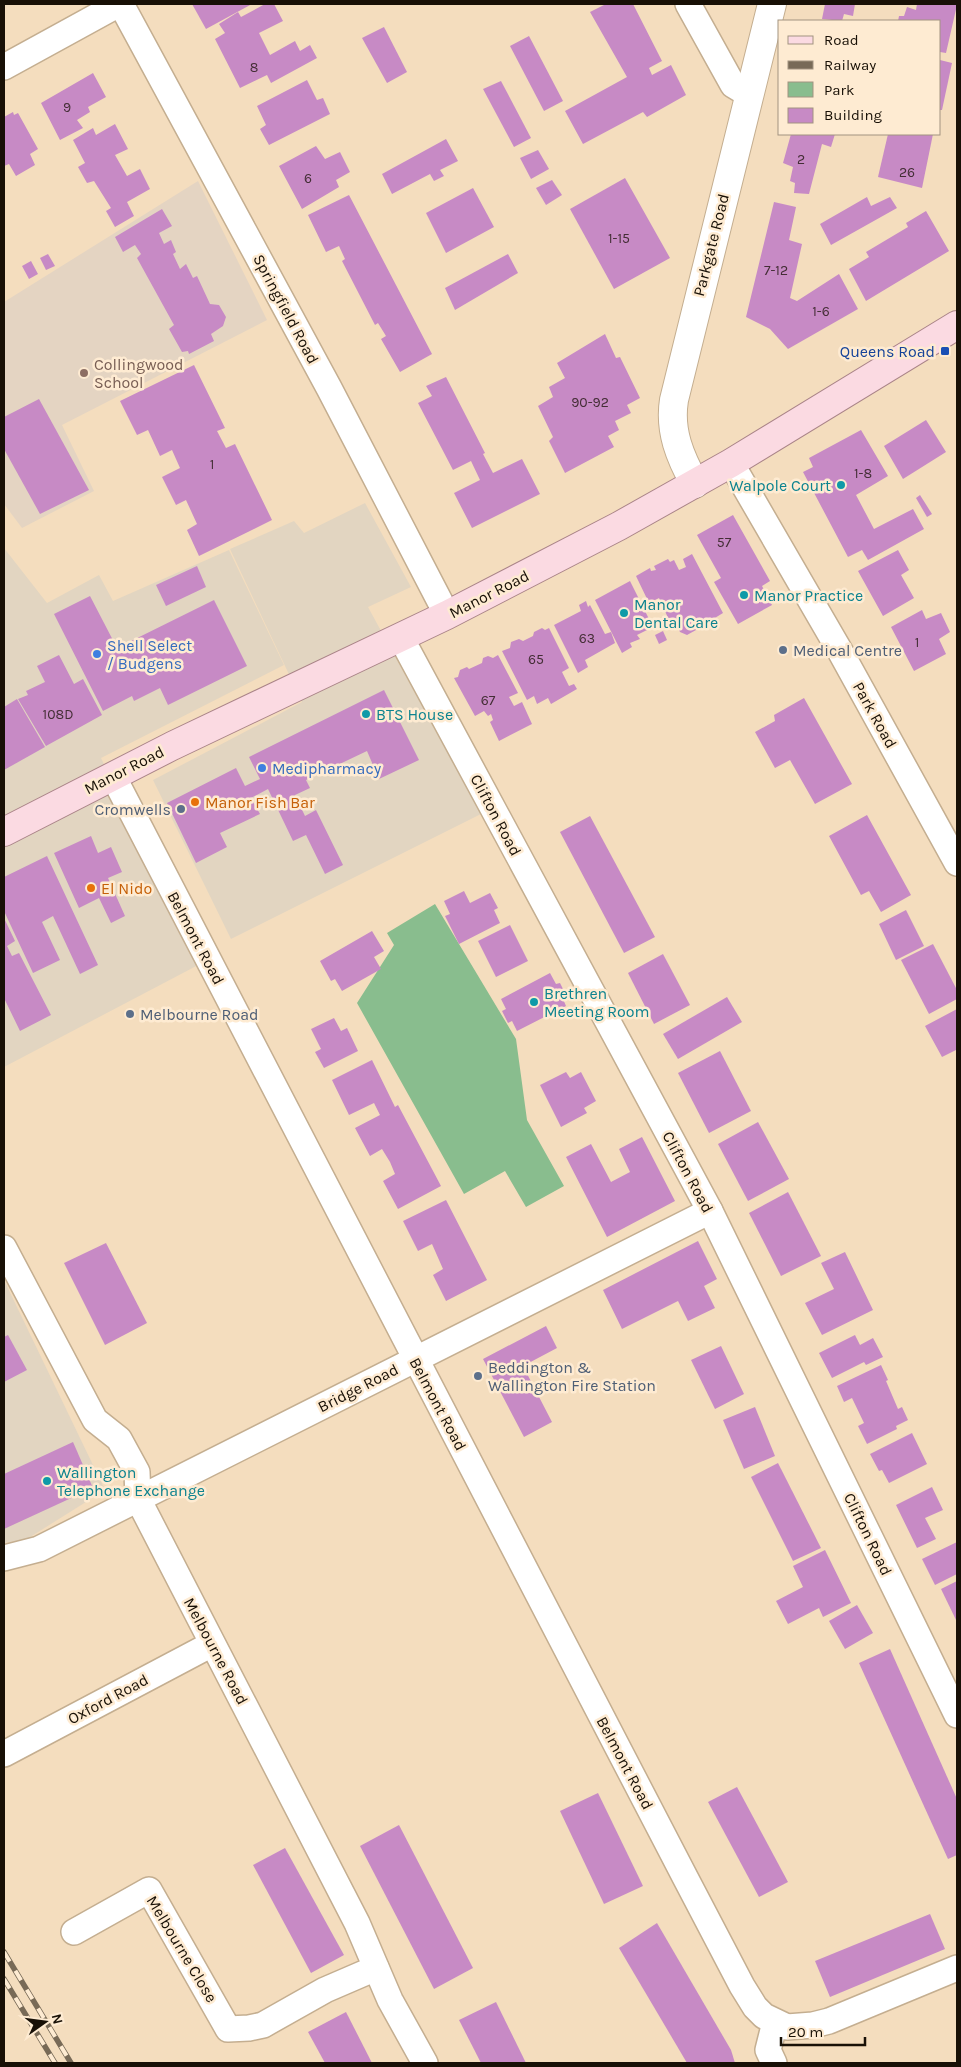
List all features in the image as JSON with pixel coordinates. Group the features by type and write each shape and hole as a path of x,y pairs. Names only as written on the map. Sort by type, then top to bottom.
{"main road":[{"name":"Manor Road","path":"4,832 172,746 447,616 594,539 731,463 957,325"}],"street":[{"path":"4,67 120,4"},
{"name":"Springfield Road","path":"120,4 325,380 447,616"},
{"path":"688,4 733,85 748,94"},
{"name":"Parkgate Road","path":"695,484 677,449 672,410 748,94 772,4"},
{"name":"Park Road","path":"731,463 840,651 957,863"},
{"name":"Clifton Road","path":"400,638 710,1211 957,1715"},
{"name":"Belmont Road","path":"113,776 742,1986 755,2007 764,2016 775,2022"},
{"name":"Bridge Road","path":"4,1558 39,1549 710,1211"},
{"name":"Melbourne Road","path":"4,1248 97,1423 119,1439 137,1472 138,1500 357,1924 390,2000 424,2063"},
{"name":"Oxford Road","path":"4,1754 212,1644"},
{"name":"Melbourne Close","path":"74,1932 148,1890 222,2032 263,2025 325,1990 376,1968"},
{"path":"774,2063 768,2050 775,2022 787,2027 814,2026 957,1968"}],"shaded area":[{"name":"Collingwood School","path":"198,181 267,320 62,425 94,491 22,528 4,504 4,302"},
{"path":"365,503 411,587 368,607 481,814 231,939 153,780 302,702 230,549 294,521 304,533"},
{"path":"4,548 47,603 99,575 113,601 229,550 284,665 101,758 202,963 4,1067"},
{"path":"4,1280 105,1490 27,1539 4,1543"}],"green space":[{"path":"435,904 516,1039 527,1120 564,1186 526,1207 505,1171 464,1194 357,1003 394,945 387,933"}],"building":[{"path":"192,4 252,4 206,29"},
{"path":"265,4 274,4 283,21 259,33 270,55 295,41 300,51 310,45 317,58 271,83 267,75 240,88 215,39 225,33 219,24 238,12 241,17"},
{"path":"606,4 633,4 662,61 649,68 652,75 671,65 686,95 647,117 643,112 583,144 565,111 627,77 590,12"},
{"path":"825,4 855,4 853,16 844,14 842,20 822,19"},
{"path":"917,4 957,5 946,53 941,52 941,20 898,20 899,16 904,16 907,7 916,10"},
{"path":"384,27 407,72 387,83 362,38"},
{"path":"529,36 563,101 544,111 510,46"},
{"path":"941,60 952,63 941,110"},
{"path":"93,73 106,97 88,107 90,112 77,120 83,128 60,140 41,103"},
{"path":"307,80 317,100 323,98 330,114 269,145 260,129 266,125 257,106"},
{"path":"501,81 531,138 514,147 483,89"},
{"path":"13,112 14,115 18,113 38,149 30,154 35,165 16,176 9,164 4,166 4,117"},
{"path":"115,124 128,149 115,155 127,176 140,169 150,189 127,202 134,216 115,227 106,211 111,208 94,181 87,183 78,167 85,163 73,140 93,128 96,135"},
{"path":"791,135 835,135 831,147 822,144 809,194 794,193 795,183 790,181 793,167 783,163"},
{"path":"888,135 933,135 922,188 878,177"},
{"path":"446,139 458,161 440,170 444,176 434,181 430,174 392,194 382,174"},
{"path":"316,146 325,159 340,152 350,172 336,180 339,187 302,209 279,166"},
{"path":"538,150 549,169 531,179 520,158"},
{"path":"625,178 670,258 614,289 570,209"},
{"path":"552,180 562,195 546,205 536,188"},
{"path":"473,188 494,227 446,253 426,213"},
{"path":"349,195 432,354 400,372 381,339 386,336 378,323 375,325 342,261 345,259 339,246 326,252 308,215"},
{"path":"867,197 871,206 890,197 897,208 831,245 820,224"},
{"path":"774,202 796,207 789,240 802,244 790,298 797,301 839,274 858,309 788,349 770,329 746,317"},
{"path":"162,209 172,226 159,233 164,244 171,240 176,252 173,254 180,269 186,264 193,278 197,276 210,304 219,305 226,317 223,326 211,334 214,341 189,354 188,351 182,352 169,329 174,325 137,258 141,254 135,245 123,252 115,237"},
{"path":"926,211 949,251 866,301 849,269 869,257 866,252 908,227 906,223"},
{"path":"48,254 55,266 46,270 40,258"},
{"path":"508,254 518,273 455,310 445,288"},
{"path":"31,261 38,274 29,279 22,266"},
{"path":"605,334 616,358 620,357 640,398 627,405 631,413 615,421 619,430 608,436 614,447 565,473 549,441 553,437 538,406 553,397 549,387 565,378 557,363"},
{"path":"194,365 225,428 217,431 226,448 235,444 272,520 199,556 187,530 197,524 186,500 176,505 162,477 180,468 172,450 160,456 148,430 137,435 120,401"},
{"path":"446,377 485,453 483,454 493,473 522,459 540,494 472,528 454,493 480,480 471,461 453,470 418,403 432,396 426,386"},
{"path":"39,399 89,490 40,514 4,449 4,417"},
{"path":"926,420 946,452 903,479 884,446"},
{"name":"Walpole Court","path":"861,430 888,476 856,495 874,529 913,509 924,529 868,560 862,550 848,557 803,472 813,467 809,458"},
{"path":"920,495 932,514 927,517 916,498"},
{"path":"733,515 770,581 762,586 772,605 738,624 714,582 721,578 697,535"},
{"path":"898,550 909,570 901,575 914,598 883,616 858,571"},
{"path":"692,554 723,613 705,624 703,620 698,624 696,630 687,635 680,632 673,618 669,620 659,598 649,603 636,576 650,568 651,571 656,570 654,566 668,559 670,562 674,560 679,570 686,567 683,559"},
{"path":"197,566 206,587 166,606 156,585"},
{"name":"Manor Dental Care","path":"630,581 653,627 637,635 640,639 630,643 632,647 622,653 595,600"},
{"path":"90,596 117,648 214,600 247,666 168,705 160,688 134,701 132,696 103,711 54,614"},
{"path":"586,601 605,634 611,632 615,643 585,660 588,667 578,673 554,625 581,611 579,605"},
{"path":"922,610 926,619 941,613 950,632 939,639 946,654 914,671 891,627"},
{"path":"542,628 545,630 549,628 569,668 562,672 569,686 574,684 577,689 551,704 548,698 537,704 534,696 527,700 502,651 510,648 511,642 519,639 523,641 533,636 534,632"},
{"path":"663,631 667,640 659,644 655,635"},
{"path":"59,655 74,684 83,679 102,715 46,746 18,699 28,695 26,691 45,682 37,666"},
{"path":"498,655 518,693 509,697 514,706 522,702 532,724 499,741 490,722 493,720 491,714 488,716 484,711 475,716 454,678 458,677 460,670 467,667 469,669 482,663 483,658 488,656 493,658"},
{"path":"384,690 419,760 379,779 367,751 306,780 310,788 295,795 305,816 316,810 343,865 325,874 306,835 293,841 268,789 251,798 260,814 220,833 227,847 196,863 167,803 236,768 245,786 260,779 249,757"},
{"path":"804,698 852,784 815,804 790,760 775,768 755,732 775,721 774,715"},
{"path":"17,699 45,747 4,770 4,707"},
{"path":"867,815 911,895 881,912 869,891 861,895 829,836"},
{"path":"590,816 655,937 624,953 560,832"},
{"name":"El Nido","path":"91,836 98,853 111,847 122,872 108,878 125,916 111,923 99,898 79,908 54,853"},
{"path":"47,856 98,965 80,974 53,916 42,922 60,960 33,973 4,911 4,877"},
{"path":"464,891 470,903 490,893 498,908 494,910 500,923 459,944 445,916 450,914 444,901"},
{"path":"906,910 924,946 896,960 879,924"},
{"path":"4,918 15,941 7,946 12,956 19,953 51,1015 20,1031 4,998"},
{"path":"510,925 528,961 496,977 478,941"},
{"path":"372,931 384,951 374,957 381,969 342,991 335,979 331,981 320,961"},
{"path":"933,944 957,990 957,999 929,1014 901,960"},
{"path":"663,954 690,1005 654,1024 628,973"},
{"name":"Brethren Meeting Room","path":"550,973 556,984 560,983 564,991 560,992 566,1006 517,1031 512,1021 508,1023 502,1011 506,1009 501,999"},
{"path":"727,997 742,1022 678,1059 663,1034"},
{"path":"957,1009 957,1053 956,1050 942,1057 925,1026"},
{"path":"334,1018 341,1031 347,1028 358,1051 324,1068 315,1052 321,1049 311,1029"},
{"path":"720,1051 751,1111 709,1133 678,1073"},
{"path":"372,1060 395,1107 398,1105 441,1186 398,1209 383,1181 395,1174 390,1162 382,1149 370,1156 355,1128 380,1115 374,1103 349,1115 332,1080"},
{"path":"566,1072 570,1078 581,1072 596,1101 584,1108 587,1113 561,1127 540,1085"},
{"path":"758,1122 789,1179 748,1201 718,1144"},
{"path":"642,1137 675,1201 607,1237 566,1157 591,1144 611,1182 630,1172 619,1149"},
{"path":"788,1192 821,1256 781,1276 749,1213"},
{"path":"446,1200 487,1280 446,1301 433,1275 443,1269 432,1244 418,1251 403,1221"},
{"path":"698,1241 717,1279 704,1286 715,1308 688,1321 678,1301 622,1329 603,1290"},
{"path":"106,1243 147,1323 105,1345 64,1263"},
{"path":"845,1252 873,1310 822,1335 805,1303 834,1289 821,1263"},
{"path":"546,1326 557,1348 523,1366 552,1422 524,1437 483,1359"},
{"path":"8,1335 27,1370 4,1382 4,1337"},
{"path":"855,1335 860,1345 873,1338 883,1357 866,1365 864,1362 832,1378 819,1353"},
{"path":"721,1346 744,1394 715,1409 691,1360"},
{"path":"881,1365 898,1409 902,1407 908,1420 896,1426 897,1429 867,1444 858,1426 864,1423 852,1398 844,1402 837,1386"},
{"path":"755,1407 775,1456 744,1469 723,1420"},
{"path":"912,1433 927,1464 889,1483 882,1470 879,1471 870,1454"},
{"name":"Wallington Telephone Exchange","path":"73,1442 93,1488 4,1529 4,1474"},
{"path":"778,1463 821,1548 793,1561 751,1477"},
{"path":"932,1487 943,1510 925,1518 936,1539 917,1548 896,1505"},
{"path":"957,1542 957,1574 935,1585 922,1559"},
{"path":"825,1550 851,1603 823,1617 819,1608 788,1624 776,1601 803,1587 793,1566"},
{"path":"957,1581 957,1622 941,1589"},
{"path":"857,1605 873,1633 845,1649 829,1621"},
{"path":"890,1649 957,1799 957,1855 948,1859 859,1663"},
{"path":"737,1787 788,1882 759,1897 708,1802"},
{"path":"598,1793 643,1886 604,1904 560,1811"},
{"path":"399,1825 473,1968 434,1989 360,1846"},
{"path":"285,1848 344,1955 311,1973 253,1865"},
{"path":"930,1914 945,1949 830,1997 815,1961"},
{"path":"657,1923 731,2050 735,2063 687,2063 619,1948"},
{"path":"496,2002 526,2063 481,2063 459,2020"},
{"path":"346,2012 372,2063 325,2063 308,2032"}],"railway":[{"path":"4,1952 71,2063"},
{"path":"4,1979 55,2063"}],"place":[{"name":"Queens Road","path":"945,351"},
{"name":"Collingwood School","path":"84,373"},
{"name":"Walpole Court","path":"841,485"},
{"name":"Manor Practice","path":"744,595"},
{"name":"Manor Dental Care","path":"624,613"},
{"name":"Medical Centre","path":"783,650"},
{"name":"Shell Select / Budgens","path":"97,654"},
{"name":"BTS House","path":"366,714"},
{"name":"Medipharmacy","path":"262,768"},
{"name":"Manor Fish Bar","path":"195,802"},
{"name":"Cromwells","path":"181,809"},
{"name":"El Nido","path":"91,888"},
{"name":"Brethren Meeting Room","path":"534,1002"},
{"name":"Melbourne Road","path":"130,1014"},
{"name":"Beddington & Wallington Fire Station","path":"478,1376"},
{"name":"Wallington Telephone Exchange","path":"47,1481"}]}
